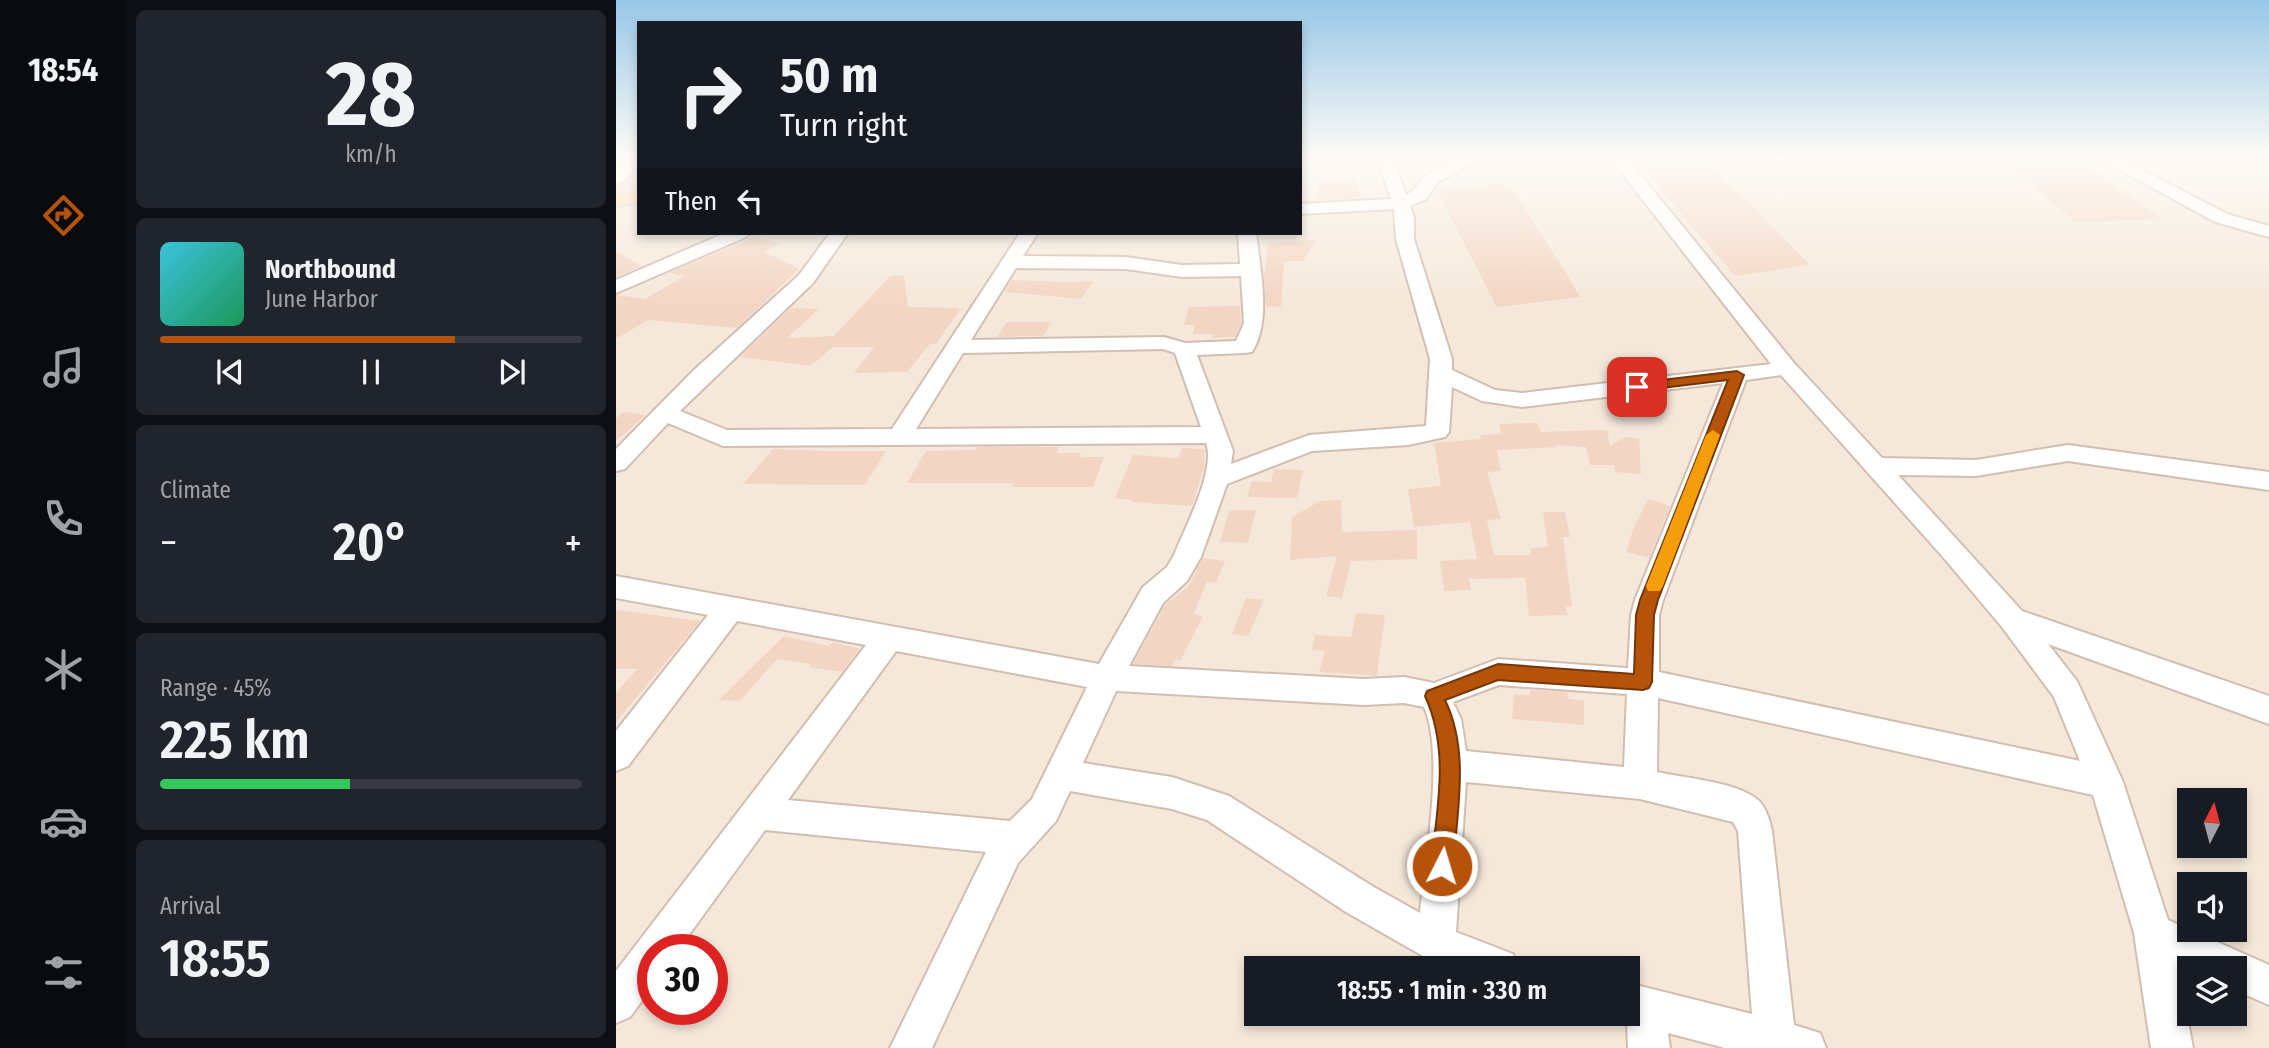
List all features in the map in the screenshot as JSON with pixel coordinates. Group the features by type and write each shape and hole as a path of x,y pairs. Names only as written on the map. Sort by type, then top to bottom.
{"street":[{"path":"1302,209 1362,206"},
{"path":"1217,479 1309,443 1408,437 1437,432 1441,359 1405,239 1405,217 1401,206"},
{"path":"1656,206 1786,368 1878,466 2012,619 2066,690 2106,782 2153,933 2172,1048"},
{"path":"2198,206 2221,218 2269,232"},
{"path":"616,287 735,235"},
{"path":"616,463 806,279 838,235"},
{"path":"899,437 1028,235"},
{"path":"958,347 1164,343 1184,349 1244,347 1254,323 1247,235"},
{"path":"1011,262 1126,263 1182,271 1249,270"},
{"path":"911,1048 1005,850 1044,810 1107,678 1153,594 1177,574 1187,556 1217,479 1221,451 1184,349"},
{"path":"1441,373 1490,396 1522,400 1786,368"},
{"path":"1640,784 1645,615 1737,375"},
{"path":"664,414 700,426 723,438 1216,435"},
{"path":"1878,466 1976,468 2068,453 2269,481"},
{"path":"616,587 1107,678 1364,692 1404,690 1434,696 1498,672 1643,682 2106,782"},
{"path":"616,756 731,607"},
{"path":"2012,619 2269,710"},
{"path":"667,934 890,636"},
{"path":"1434,696 1445,719 1451,765 1436,943"},
{"path":"1451,765 1640,784 1732,804 1745,810 1752,818 1790,1044 1640,1006"},
{"path":"1063,775 1172,793 1217,807 1359,899 1436,943 1469,956"},
{"path":"757,813 1015,838"},
{"path":"2153,933 2204,956"},
{"path":"616,1003 637,975"},
{"path":"2247,975 2269,985"},
{"path":"1640,1016 1649,1048"}],"shaded area":[{"path":"616,206 637,206 637,235 1302,235 1302,206 2269,206 2269,1048 616,1048"}],"building":[{"path":"1445,206 1523,206 1580,297 1497,307"},
{"path":"1675,206 1752,206 1810,265 1735,276"},
{"path":"2057,206 2143,206 2161,219 2076,222"},
{"path":"754,237 780,243 765,252 799,269 737,328 648,320 616,339 616,295 645,299 684,276 669,273"},
{"path":"1317,240 1303,261 1284,261 1281,306 1266,307 1264,278 1268,243"},
{"path":"616,251 641,266 616,277"},
{"path":"904,275 908,307 961,308 936,344 930,344 907,372 854,373 874,347 833,347 810,366 740,357 791,308 819,309 787,338 834,336 890,276"},
{"path":"1012,280 1093,281 1081,299 1004,292"},
{"path":"1240,306 1241,323 1235,337 1212,338 1213,334 1193,334 1195,325 1184,325 1189,307"},
{"path":"1007,322 1052,322 1043,336 997,337"},
{"path":"624,412 646,415 616,441 616,418"},
{"path":"1537,423 1541,432 1607,430 1610,446 1625,437 1639,438 1641,474 1615,472 1614,465 1590,465 1586,447 1556,445 1557,447 1497,450 1501,471 1487,472 1501,519 1487,520 1494,555 1531,555 1530,548 1548,547 1543,512 1565,512 1570,537 1563,537 1572,607 1565,607 1568,615 1529,616 1525,578 1469,579 1471,590 1444,591 1440,561 1477,559 1470,522 1414,527 1408,489 1441,486 1434,443 1481,439 1480,435 1501,434 1499,424"},
{"path":"976,447 1059,447 1057,453 1104,457 1093,487 1012,487 1013,483 907,483 926,451 975,450"},
{"path":"1182,448 1204,449 1204,468 1192,506 1131,502 1132,500 1115,498 1133,455 1179,458"},
{"path":"773,449 886,451 865,485 743,484"},
{"path":"1274,469 1303,470 1297,498 1247,497 1252,481 1271,482"},
{"path":"1648,499 1670,506 1649,558 1626,552 1634,527"},
{"path":"1341,500 1342,532 1417,530 1417,559 1351,561 1342,598 1326,596 1337,556 1290,560 1292,517 1320,501"},
{"path":"1229,510 1256,510 1248,543 1220,542"},
{"path":"1203,558 1225,561 1216,583 1207,582 1194,613 1203,617 1180,661 1175,659 1172,666 1133,664 1165,605 1188,587"},
{"path":"1246,598 1264,600 1248,636 1232,634"},
{"path":"616,610 700,621 616,722 616,693 637,669 616,669"},
{"path":"1356,613 1385,615 1377,676 1319,672 1325,651 1312,650 1315,635 1351,637"},
{"path":"784,636 829,646 833,642 860,649 842,672 777,659 740,701 719,700"},
{"path":"1530,690 1567,692 1569,699 1584,700 1584,725 1512,719 1514,694 1530,695"}],"slow traffic":[{"path":"1654,586 1713,435"}],"route":[{"path":"1442,866 1451,765 1445,719 1434,696 1498,672 1643,682 1645,615 1649,600 1737,375 1637,387"}]}
